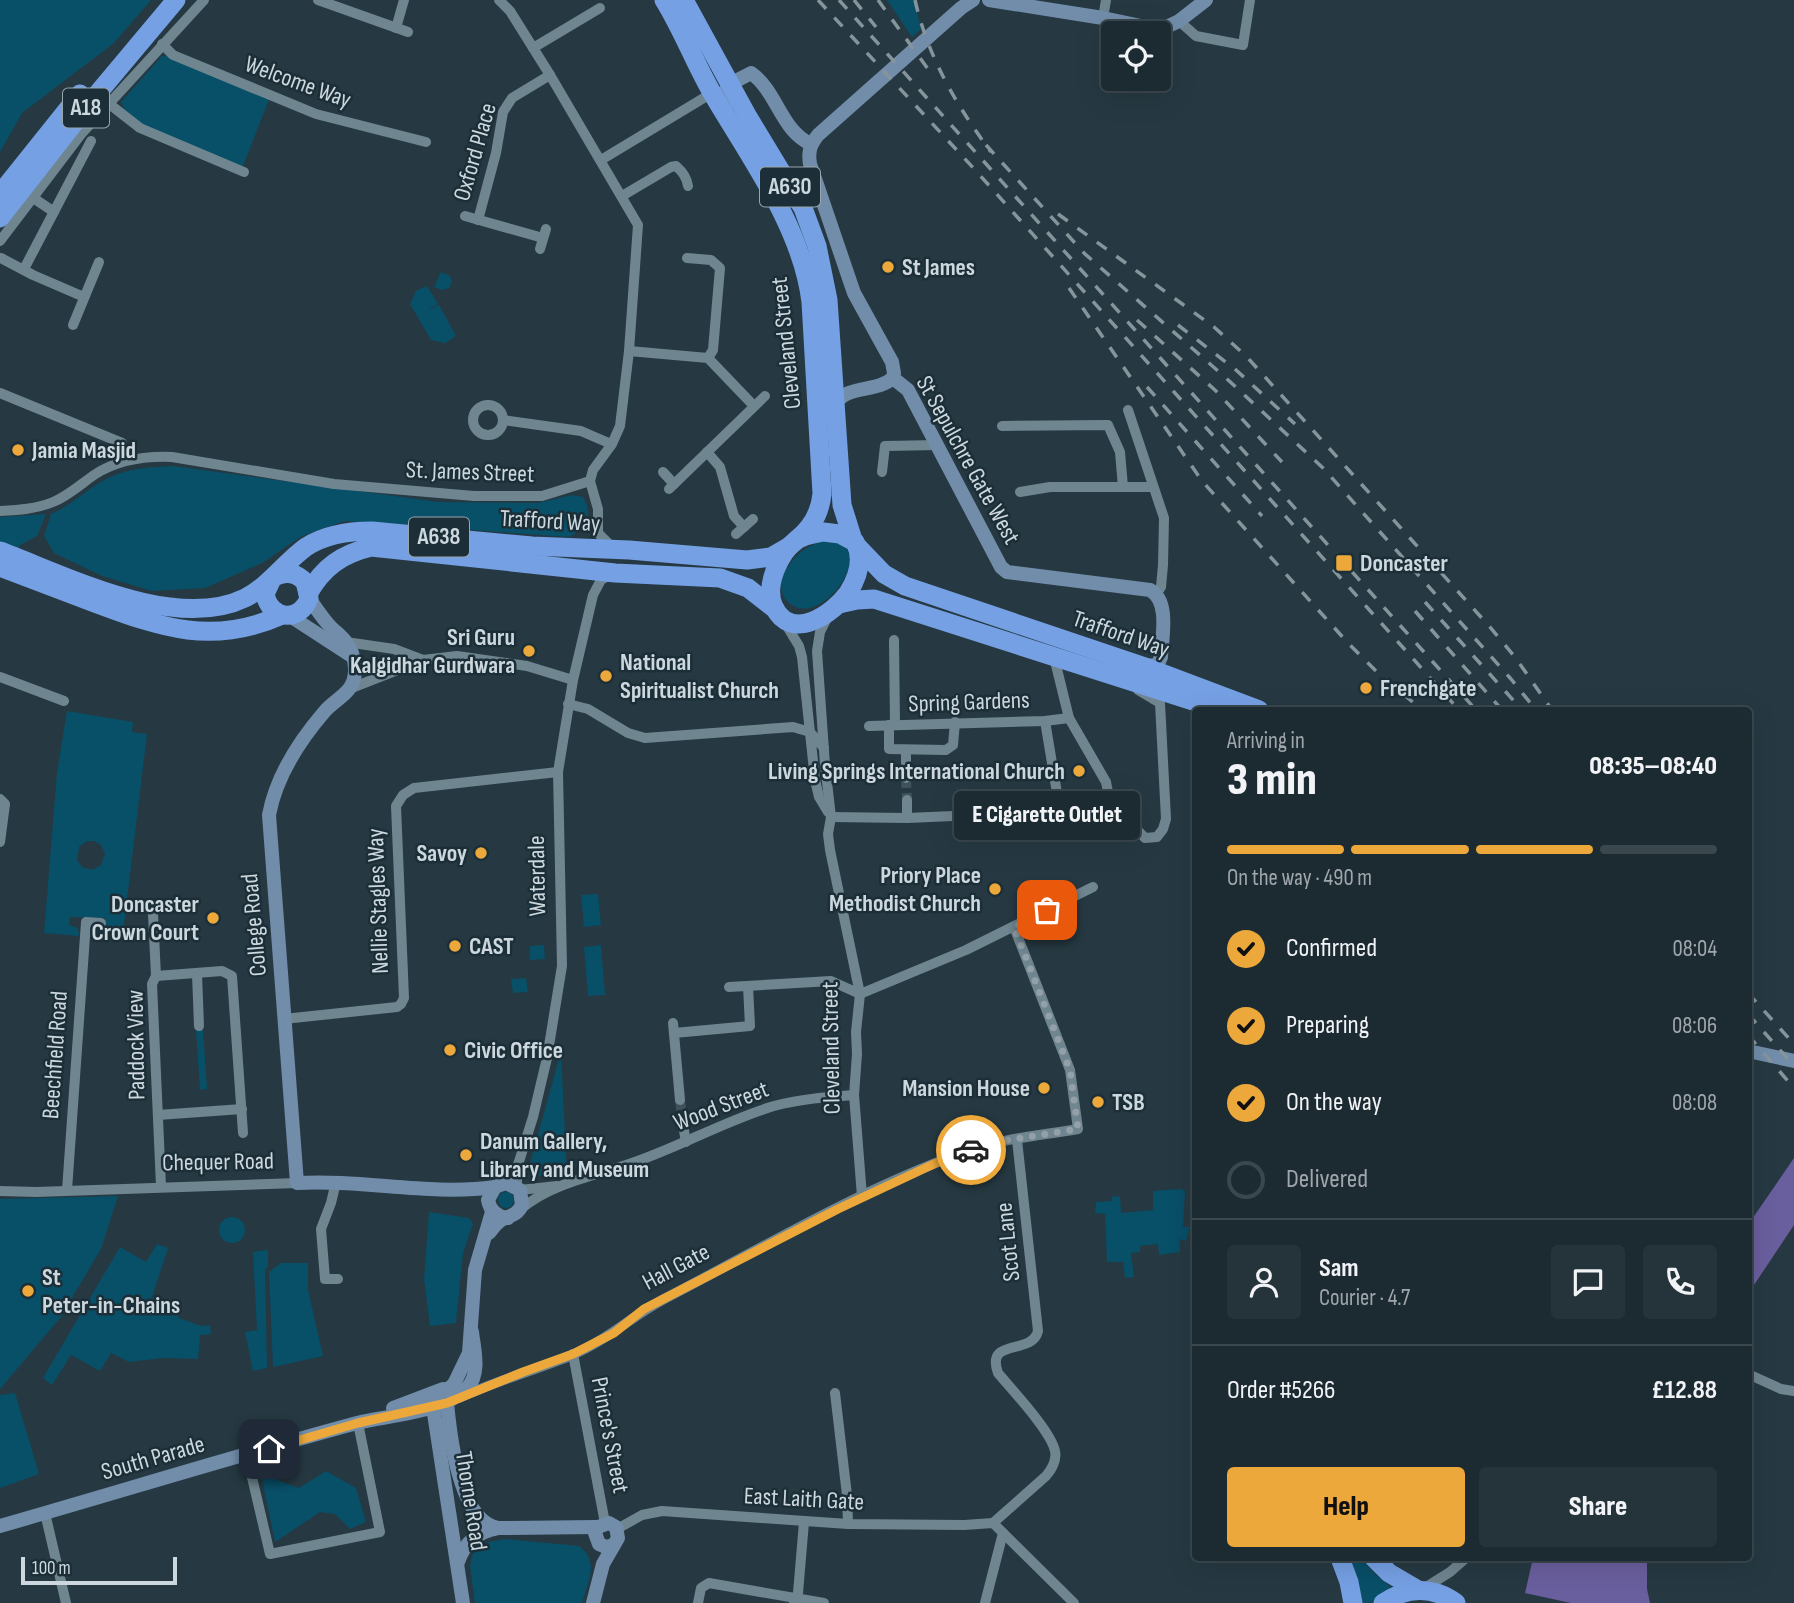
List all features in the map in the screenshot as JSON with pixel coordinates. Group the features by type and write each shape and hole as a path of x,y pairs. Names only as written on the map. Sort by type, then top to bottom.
{"highway":[{"name":"A18","path":"0,194 45,136 160,0"},
{"name":"A18","path":"0,218 41,164 158,35 178,0"},
{"name":"Cleveland Street","path":"664,0 712,93 761,174 803,262 811,302 821,499 814,521 793,543"},
{"name":"Cleveland Street","path":"684,0 803,208 817,246 828,300 838,397 842,505 855,543"},
{"name":"Trafford Way","path":"0,551 121,597 161,608 191,610 223,606 245,598 274,577 307,547 332,535 351,531 758,560 771,557 793,543"},
{"name":"A638","path":"793,543 804,536 828,532 855,543"},
{"path":"778,613 771,594 773,578 779,560 793,543"},
{"name":"Trafford Way","path":"855,543 884,574 905,586 1145,667 1251,707"},
{"path":"836,608 851,587 858,570 860,560 855,543"},
{"name":"Trafford Way","path":"0,567 152,624 187,631 225,632 301,611 316,580 340,557 371,547 615,573 720,578 748,588 778,613"},
{"path":"286,616 275,612 267,601 265,594 274,577 283,573 301,577 309,596"},
{"name":"Trafford Way","path":"836,608 857,600 874,599 1212,707"},
{"name":"A638","path":"778,613 792,623 802,624 815,621 836,608"},
{"path":"1341,1561 1353,1603"},
{"path":"1377,1561 1389,1573 1419,1590"},
{"path":"1382,1603 1398,1594 1419,1590 1438,1593 1456,1603"}],"street":[{"path":"0,241 158,35 204,0"},
{"path":"318,0 408,32"},
{"path":"396,28 404,0"},
{"path":"499,0 510,11 550,75 638,225 629,351 620,426 593,470 590,481 598,509 598,533 615,550"},
{"path":"717,60 751,73 767,89 794,133 811,144 932,33 973,0"},
{"path":"989,0 1160,30 1179,21 1206,0"},
{"path":"1102,18 1106,0"},
{"path":"1179,21 1196,36 1243,45 1250,0"},
{"path":"533,48 600,8"},
{"name":"Welcome Way","path":"158,35 173,55 307,111 426,142"},
{"path":"727,117 723,94 725,88 751,73"},
{"name":"Oxford Place","path":"478,220 496,153 503,112 512,98 550,75"},
{"path":"601,160 712,93"},
{"path":"108,103 141,128 244,172"},
{"path":"24,269 91,141"},
{"name":"St Sepulchre Gate West","path":"811,144 808,154 810,164 854,293 892,362 894,373 892,378 883,384 838,397"},
{"path":"622,196 674,167 684,175 688,186"},
{"path":"32,197 54,212"},
{"name":"Oxford Place","path":"465,216 543,239"},
{"path":"1,258 84,297"},
{"path":"687,258 711,260 720,268 713,350 708,358"},
{"path":"73,325 99,262"},
{"path":"629,351 708,358 754,406"},
{"name":"St Sepulchre Gate West","path":"892,378 908,390 1002,567 1013,574 1150,590 1156,594"},
{"path":"816,383 821,390 838,397"},
{"path":"0,393 122,443"},
{"path":"663,472 672,486 765,396"},
{"path":"1128,410 1164,518 1161,587 1156,594 1163,606 1161,657 1158,664 1145,667"},
{"path":"503,420 581,431 611,444"},
{"path":"1002,426 1108,425 1120,453 1123,487"},
{"path":"103,449 107,437"},
{"path":"882,472 885,446 938,445"},
{"path":"707,452 720,467 740,531 753,519"},
{"name":"St. James Street","path":"0,510 30,509 44,505 116,464 153,456 334,484 474,496 542,496 590,481"},
{"path":"1020,492 1050,487 1153,487"},
{"path":"575,569 590,581 593,595"},
{"path":"593,595 601,580 615,573"},
{"name":"Waterdale","path":"518,1189 516,1176 547,1058 562,966 558,772 568,704 593,595"},
{"path":"309,596 329,625 346,642 354,658 355,673 349,689"},
{"name":"Cleveland Street","path":"836,608 820,632 817,651 831,817 828,834 830,850 860,994 854,1095 862,1196"},
{"name":"Cleveland Street","path":"778,613 802,653 816,788 831,817"},
{"path":"286,616 354,658"},
{"path":"894,640 889,749 951,749 955,722"},
{"name":"College Road","path":"346,642 394,649 423,660"},
{"name":"College Road","path":"297,1183 269,828 272,800 289,762 327,708 349,689 423,660 446,656 485,659 527,666 573,680"},
{"path":"1054,657 1069,718 1107,782 1110,802 1145,838 1157,837 1166,819 1160,703 1121,678"},
{"path":"0,677 64,701"},
{"path":"568,704 588,709 639,737 650,738 793,727 802,724 808,711"},
{"name":"Spring Gardens","path":"869,726 1069,718"},
{"path":"1045,721 1059,811"},
{"path":"793,727 810,732 824,748"},
{"path":"906,750 906,778"},
{"name":"Nellie Stagles Way","path":"284,1019 397,1007 401,1004 404,998 396,806 403,795 414,788 558,772"},
{"path":"907,800 907,818"},
{"path":"0,842 3,802"},
{"path":"831,817 907,818 1059,811 1110,802"},
{"path":"729,987 831,981 860,994 1014,927 1093,887"},
{"name":"Paddock View","path":"149,904 153,914 156,976 152,984 160,1186"},
{"name":"Beechfield Road","path":"67,1190 80,922 101,923"},
{"name":"Hall Gate","path":"437,1400 573,1354 614,1333 644,1309 862,1196 974,1149 1078,1129 1070,1070 1014,927"},
{"path":"156,976 222,971 230,974 234,981 243,1133"},
{"path":"197,974 199,1026"},
{"path":"680,1100 673,1028 750,1026 748,986"},
{"path":"1752,1055 1794,1063"},
{"name":"Wood Street","path":"514,1214 527,1203 567,1184 686,1142 772,1107 803,1100 854,1095"},
{"path":"158,1115 242,1109"},
{"path":"683,1125 686,1142"},
{"name":"Scot Lane","path":"993,1523 1046,1476 1054,1464 1055,1450 996,1366 997,1357 1002,1351 1008,1347 1028,1344 1035,1339 1038,1328 1017,1140"},
{"name":"Waterdale","path":"498,1186 521,1154"},
{"path":"336,1182 321,1229 325,1279 338,1279"},
{"name":"Chequer Road","path":"0,1191 336,1182 437,1189 498,1186"},
{"path":"437,1400 454,1384 469,1353 475,1270 479,1253 491,1208 489,1195 498,1186 512,1184 518,1189 523,1200 514,1214 499,1220 479,1253"},
{"name":"Wood Street","path":"518,1189 567,1184"},
{"name":"Chequer Road","path":"437,1189 478,1198 491,1208"},
{"path":"491,1208 498,1216 514,1214"},
{"path":"437,1400 469,1387 476,1360 472,1332"},
{"name":"Prince's Street","path":"573,1354 607,1526"},
{"path":"1752,1375 1781,1389 1794,1391"},
{"path":"835,1393 848,1495 848,1524"},
{"name":"South Parade","path":"0,1526 437,1400"},
{"name":"Thorne Road","path":"437,1400 457,1473 485,1524 498,1528 607,1526"},
{"name":"Thorne Road","path":"437,1400 463,1603"},
{"path":"247,1455 270,1553 380,1532 358,1423"},
{"name":"East Laith Gate","path":"607,1526 662,1511 848,1524 993,1523"},
{"path":"44,1513 66,1603"},
{"path":"795,1601 804,1522"},
{"path":"993,1523 1068,1601"},
{"path":"593,1603 603,1564 614,1545 618,1538 607,1526 595,1534 599,1544 606,1547 614,1545"},
{"path":"457,1562 474,1537 486,1530 498,1528"},
{"path":"985,1603 1003,1533"},
{"path":"1419,1590 1450,1572 1462,1561"},
{"path":"698,1603 701,1588 709,1584 795,1601 824,1603"}],"shaded area":[{"path":"0,0 151,0 114,43 22,113 0,152"},
{"path":"887,0 914,0 921,29 912,37"},
{"path":"173,55 270,97 241,171 131,122 121,102 162,56"},
{"path":"441,272 450,276 452,282 449,288 442,290 434,287"},
{"path":"427,286 438,304 426,311 439,305 456,336 445,343 431,340 410,304 416,291"},
{"path":"173,466 439,502 538,503 572,495 583,497 588,515 584,525 569,537 345,521 302,536 262,563 205,588 152,591 102,576 54,553 44,536 51,514 116,475 140,469"},
{"path":"46,514 37,536 17,549 0,543 0,517"},
{"path":"825,540 840,543 848,550 848,572 832,595 821,603 810,608 797,608 784,597 781,585 784,574 800,553"},
{"path":"67,711 133,722 132,732 147,734 122,941 90,937 95,928 105,927 105,918 70,917 69,925 78,928 79,936 44,933 57,773","holes":["87,841 101,845 105,854 101,865 92,870 82,867 77,860 79,847"]},
{"path":"598,894 601,925 584,927 581,895"},
{"path":"541,900 542,916 529,917 527,901"},
{"path":"544,945 545,959 530,960 530,946"},
{"path":"601,945 605,995 588,996 584,947"},
{"path":"526,978 528,992 513,993 511,979"},
{"path":"196,1030 203,1030 207,1089 200,1090"},
{"path":"561,1052 567,1174 538,1176 529,1171 529,1167"},
{"path":"1794,1158 1794,1225 1752,1288 1752,1219"},
{"path":"1153,1191 1185,1191 1183,1227 1190,1227 1186,1241 1179,1239 1180,1252 1159,1255 1158,1244 1140,1246 1140,1252 1131,1253 1134,1277 1125,1278 1123,1262 1107,1262 1105,1214 1095,1213 1096,1202 1112,1201 1111,1197 1120,1196 1121,1213 1153,1210"},
{"path":"506,1192 514,1200 506,1208 498,1200"},
{"path":"118,1196 101,1249 60,1318 0,1389 0,1199"},
{"path":"429,1212 469,1218 473,1224 463,1253 456,1323 430,1326 424,1279"},
{"path":"232,1217 241,1221 245,1230 241,1239 232,1243 223,1239 219,1230 223,1221"},
{"path":"157,1244 168,1248 152,1297 170,1303 179,1318 201,1326 210,1325 211,1334 200,1335 198,1359 163,1358 129,1362 111,1353 100,1371 71,1355 52,1385 43,1378 120,1247 146,1262"},
{"path":"268,1250 268,1266 265,1270 267,1368 253,1371 245,1332 257,1330 253,1252"},
{"path":"281,1263 308,1263 308,1290 323,1356 273,1367 269,1272"},
{"path":"15,1393 39,1474 0,1488 0,1395"},
{"path":"326,1471 356,1488 366,1522 350,1529 335,1514 320,1512 275,1542 261,1474 299,1488"},
{"path":"504,1539 579,1546 591,1565 582,1603 475,1603 470,1566 473,1553 489,1542"},
{"path":"1349,1561 1364,1561 1391,1587 1370,1603 1363,1603"},
{"path":"1532,1561 1647,1561 1650,1603 1571,1603 1525,1593"}],"tunnel":[{"path":"906,778 907,800"},
{"path":"680,1100 683,1125"}],"railway":[{"path":"818,0 977,172 1456,707"},
{"path":"839,0 1473,707"},
{"path":"854,0 876,27"},
{"path":"878,0 933,76"},
{"path":"915,0 927,41 945,80 991,152"},
{"path":"986,145 1085,254 1323,468 1534,707"},
{"path":"1058,214 1214,327 1247,357 1489,626 1515,657 1550,707"},
{"path":"1069,288 1202,481 1348,643 1418,707"},
{"path":"1137,320 1216,391 1282,462"},
{"path":"1178,325 1236,370 1295,424"},
{"path":"1147,387 1262,516"},
{"path":"1425,602 1519,707"},
{"path":"1415,611 1499,707"},
{"path":"1752,997 1794,1044"},
{"path":"1752,1019 1794,1066"},
{"path":"1752,1040 1794,1088"}],"way so far":[{"path":"971,1150 1002,1141 1078,1129 1070,1070 1014,927 1047,910"}],"place":[{"name":"St James","path":"888,267"},
{"name":"Jamia Masjid","path":"18,450"},
{"name":"Doncaster","path":"1344,563"},
{"name":"Sri Guru Kalgidhar Gurdwara","path":"529,651"},
{"name":"National Spiritualist Church","path":"606,676"},
{"name":"Frenchgate","path":"1366,688"},
{"name":"Living Springs International Church","path":"1079,771"},
{"name":"Savoy","path":"481,853"},
{"name":"Priory Place Methodist Church","path":"995,889"},
{"name":"E Cigarette Outlet","path":"1047,910"},
{"name":"Doncaster Crown Court","path":"213,918"},
{"name":"CAST","path":"455,946"},
{"name":"Civic Office","path":"450,1050"},
{"name":"Mansion House","path":"1044,1088"},
{"name":"TSB","path":"1098,1102"},
{"name":"Danum Gallery, Library and Museum","path":"466,1155"},
{"name":"St Peter-in-Chains","path":"28,1291"}],"route":[{"path":"269,1449 358,1423 447,1403 573,1354 614,1333 644,1309 862,1196 971,1150"}]}
